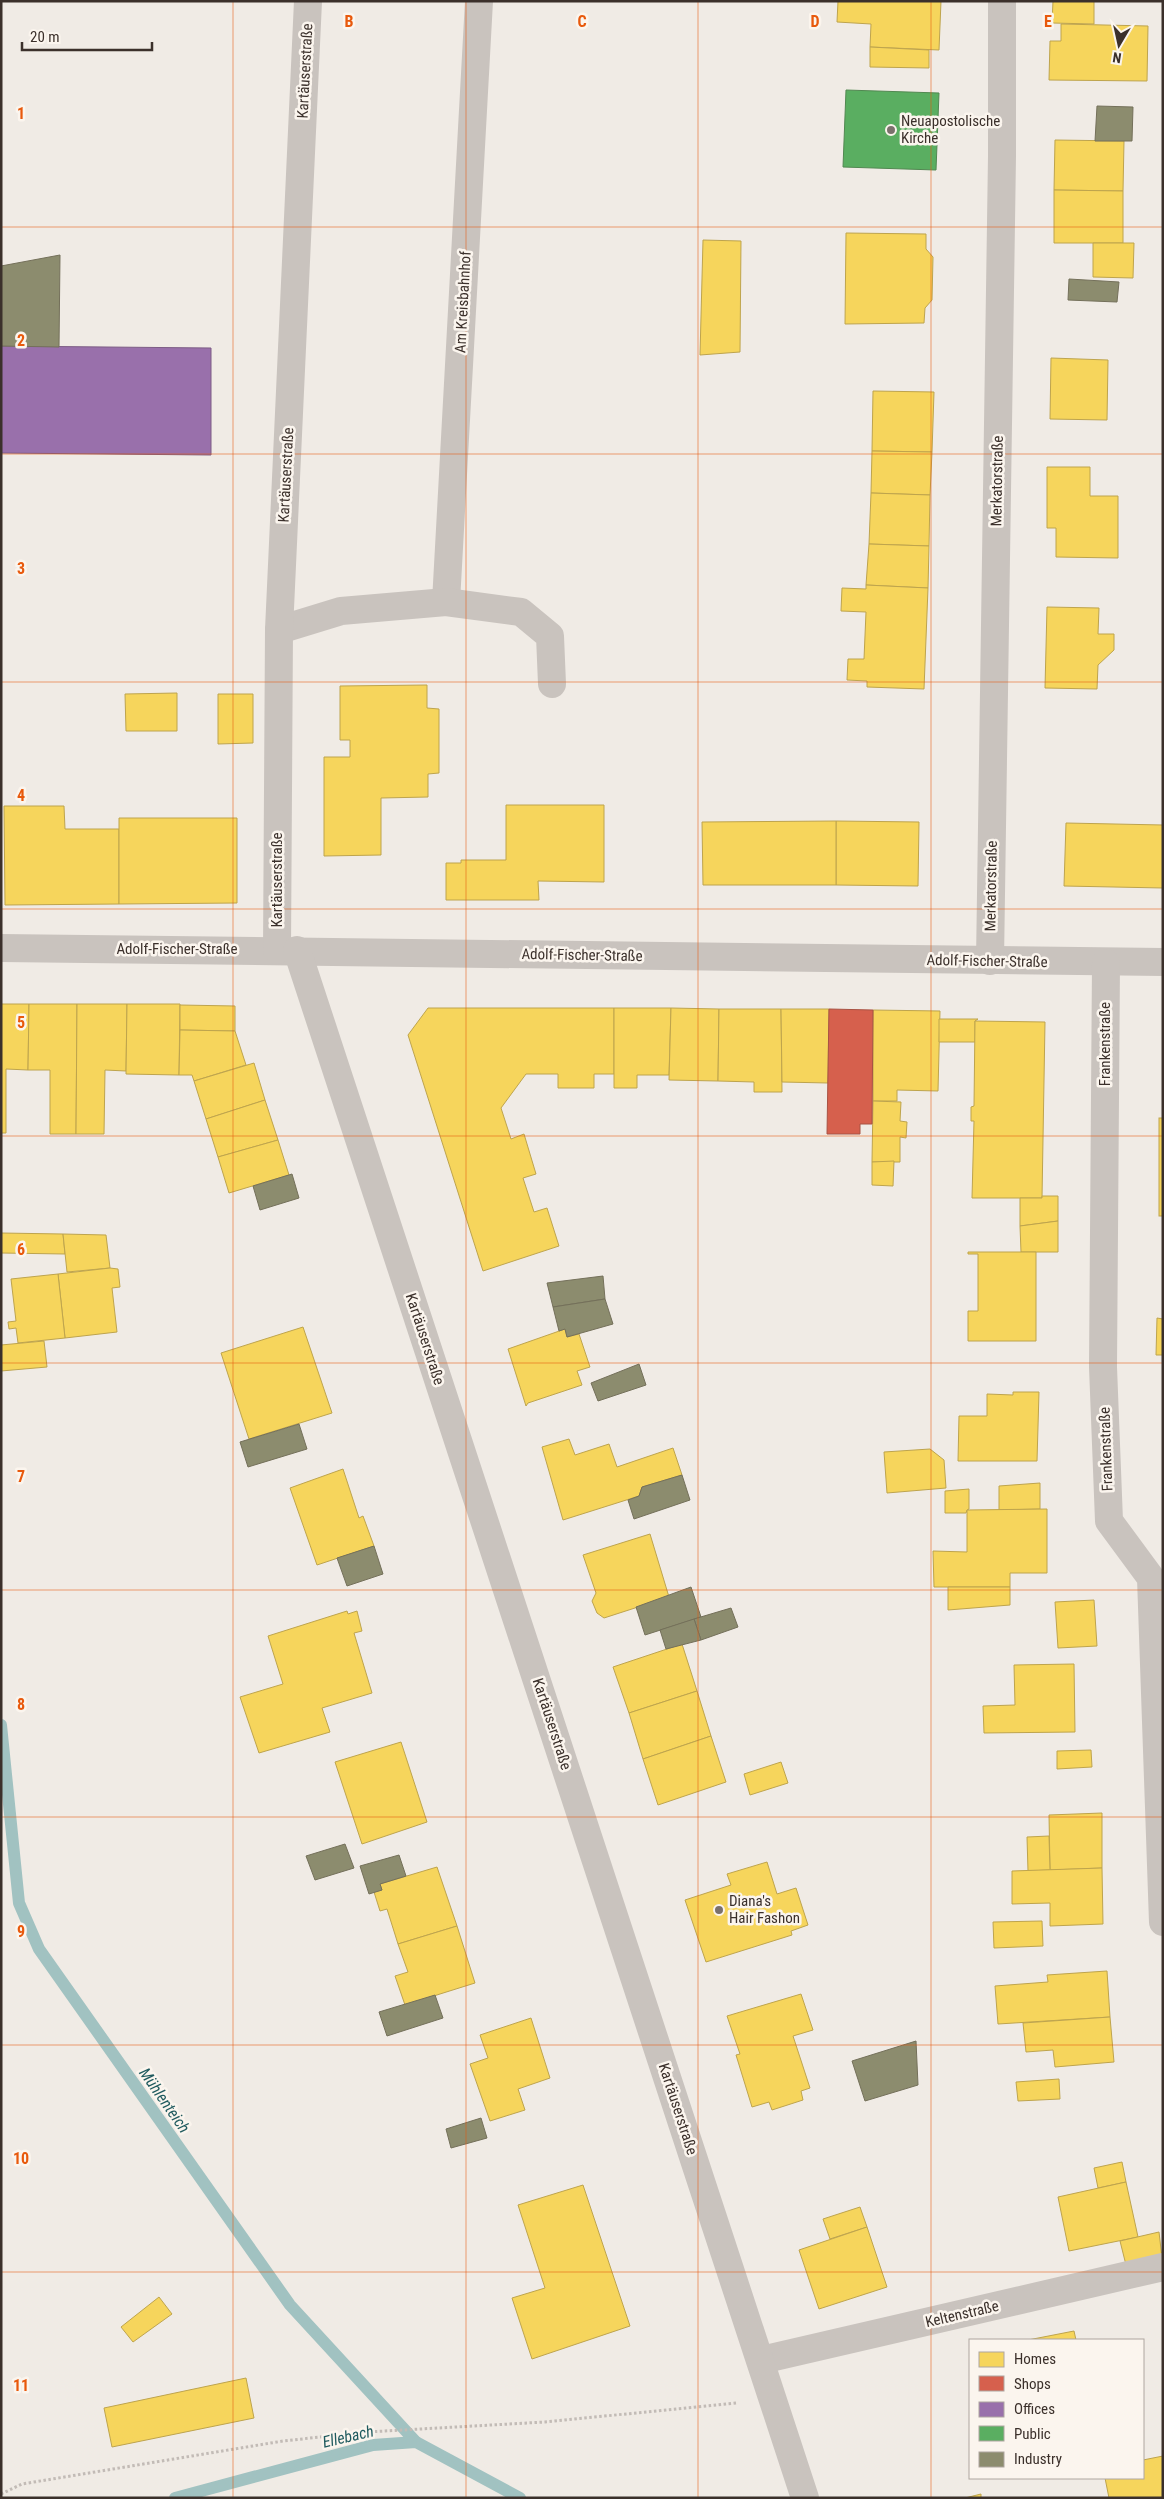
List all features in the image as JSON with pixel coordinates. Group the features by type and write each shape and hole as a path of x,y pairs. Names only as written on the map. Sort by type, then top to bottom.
{"street":[{"name":"Kartäuserstraße","path":"308,1 279,630 287,950 761,2360 805,2498"},
{"name":"Am Kreisbahnhof","path":"446,602 479,1"},
{"name":"Merkatorstraße","path":"990,961 1002,185 1002,1"},
{"path":"279,630 340,611 446,602 521,612 550,636 552,684"},
{"name":"Adolf-Fischer-Straße","path":"1,948 287,950 1106,963 1163,962"},
{"name":"Frankenstraße","path":"1106,963 1103,1366 1109,1521 1151,1578 1163,1922"},
{"name":"Keltenstraße","path":"761,2360 1163,2267"}],"path":[{"path":"1,2494 22,2484 283,2441 367,2432 545,2422 772,2398"}],"building: Homes":[{"path":"838,1 941,1 939,50 870,47 871,24 837,22"},
{"path":"1053,1 1094,1 1094,24 1052,23"},
{"path":"1061,24 1148,26 1147,81 1049,80 1050,41 1061,41"},
{"path":"870,47 929,50 929,68 870,67"},
{"path":"1055,140 1124,141 1123,191 1054,190"},
{"path":"1054,190 1123,191 1123,243 1054,243"},
{"path":"846,233 926,234 926,249 933,257 932,300 925,308 924,323 845,324"},
{"path":"703,240 741,241 740,352 700,355"},
{"path":"1093,243 1134,243 1133,278 1093,277"},
{"path":"1051,358 1108,360 1107,420 1050,419"},
{"path":"873,391 934,392 932,452 872,451"},
{"path":"872,451 932,452 930,495 871,493"},
{"path":"1047,467 1090,467 1090,496 1118,496 1118,558 1056,557 1056,528 1047,528"},
{"path":"871,493 930,495 929,546 869,544"},
{"path":"869,544 929,546 928,588 866,585"},
{"path":"866,585 928,588 924,689 867,687 867,681 847,680 848,659 864,659 866,612 841,611 842,588 866,589"},
{"path":"1047,607 1099,608 1098,634 1114,634 1114,650 1098,665 1097,689 1045,688"},
{"path":"427,685 427,708 439,709 439,773 428,774 428,797 381,798 381,855 324,856 324,757 350,757 350,740 340,740 340,686"},
{"path":"177,693 177,731 126,731 125,694"},
{"path":"218,694 253,694 253,743 218,744"},
{"path":"506,805 604,805 604,882 538,881 539,900 446,900 446,863 461,863 461,860 506,860"},
{"path":"4,806 64,806 65,829 119,829 119,904 5,905"},
{"path":"119,818 237,818 237,903 119,904"},
{"path":"836,821 919,822 918,886 836,885"},
{"path":"836,821 836,885 703,885 702,822"},
{"path":"1066,823 1163,825 1163,888 1064,886"},
{"path":"1,1004 29,1004 28,1070 6,1069 6,1133 1,1133"},
{"path":"29,1004 77,1004 76,1134 50,1134 50,1070 28,1070"},
{"path":"77,1004 127,1004 126,1071 105,1070 104,1134 76,1134"},
{"path":"127,1004 180,1004 179,1075 126,1074"},
{"path":"180,1005 235,1006 235,1031 180,1030"},
{"path":"428,1008 614,1008 614,1074 594,1074 594,1088 558,1088 558,1074 526,1074 501,1108 511,1139 524,1134 536,1174 523,1178 534,1212 547,1208 559,1246 483,1271 408,1035"},
{"path":"614,1008 671,1008 669,1075 637,1075 637,1088 614,1088"},
{"path":"671,1008 719,1009 718,1081 669,1080"},
{"path":"719,1009 781,1009 782,1092 754,1092 754,1082 718,1081"},
{"path":"781,1009 829,1009 828,1083 782,1082"},
{"path":"873,1010 940,1011 938,1091 897,1090 897,1101 873,1101"},
{"path":"939,1019 978,1019 975,1021 975,1042 939,1042"},
{"path":"975,1021 1045,1022 1042,1198 972,1198 974,1121 971,1121 971,1107 974,1106"},
{"path":"180,1030 235,1031 246,1065 194,1081 192,1075 179,1075"},
{"path":"254,1063 265,1100 206,1119 194,1081"},
{"path":"265,1100 278,1140 218,1157 206,1119"},
{"path":"873,1101 901,1102 900,1121 907,1122 906,1138 900,1137 900,1162 872,1162"},
{"path":"1159,1118 1163,1118 1163,1216 1159,1216"},
{"path":"278,1140 289,1175 229,1193 218,1157"},
{"path":"894,1161 893,1186 872,1185 872,1162"},
{"path":"1042,1196 1058,1196 1058,1221 1020,1226 1020,1198 1042,1198"},
{"path":"1058,1221 1058,1252 1021,1252 1020,1226"},
{"path":"1,1233 63,1234 65,1254 1,1253"},
{"path":"63,1234 106,1235 110,1268 67,1272"},
{"path":"968,1252 1036,1252 1036,1341 968,1341 968,1311 978,1311 978,1254 968,1254"},
{"path":"110,1268 118,1269 120,1287 112,1288 117,1332 65,1338 58,1274"},
{"path":"58,1274 65,1338 18,1343 16,1328 9,1329 8,1322 16,1321 11,1279"},
{"path":"1157,1318 1163,1319 1163,1355 1156,1355"},
{"path":"303,1327 332,1413 249,1439 221,1353"},
{"path":"565,1329 567,1337 579,1334 590,1367 577,1371 582,1385 528,1403 526,1406 508,1349"},
{"path":"44,1341 47,1367 1,1371 1,1345"},
{"path":"1013,1392 1039,1392 1037,1461 958,1461 959,1416 987,1416 987,1394 1013,1395"},
{"path":"569,1439 575,1455 609,1444 617,1467 673,1448 682,1475 642,1487 639,1496 563,1520 542,1447"},
{"path":"930,1449 944,1460 946,1488 887,1493 884,1452"},
{"path":"343,1469 359,1518 363,1516 374,1546 317,1565 290,1488"},
{"path":"1040,1483 1040,1509 999,1510 999,1486"},
{"path":"969,1489 969,1509 966,1513 945,1513 945,1491"},
{"path":"1047,1509 1047,1573 1010,1573 1010,1587 934,1587 933,1551 967,1552 967,1510"},
{"path":"650,1534 669,1597 604,1618 597,1613 592,1601 596,1593 583,1555"},
{"path":"948,1587 1010,1587 1010,1605 948,1610"},
{"path":"1094,1600 1097,1646 1058,1648 1055,1602"},
{"path":"347,1611 348,1614 357,1611 362,1631 354,1633 372,1693 322,1708 330,1732 259,1753 240,1697 283,1684 268,1636"},
{"path":"682,1644 697,1691 629,1713 613,1667"},
{"path":"1074,1664 1075,1732 984,1733 983,1706 1015,1705 1014,1665"},
{"path":"697,1691 711,1736 643,1759 629,1713"},
{"path":"711,1736 726,1782 658,1805 643,1759"},
{"path":"401,1742 427,1822 362,1844 335,1762"},
{"path":"1091,1750 1092,1767 1057,1769 1057,1751"},
{"path":"781,1762 788,1783 750,1795 744,1774"},
{"path":"1102,1813 1102,1868 1050,1870 1049,1815"},
{"path":"1049,1836 1050,1870 1028,1871 1027,1837"},
{"path":"767,1862 777,1894 796,1888 808,1925 791,1931 792,1935 706,1962 685,1900 731,1885 727,1874"},
{"path":"437,1867 457,1926 398,1944 387,1909 380,1911 374,1892 382,1890 380,1884"},
{"path":"1102,1868 1103,1924 1050,1926 1050,1903 1012,1904 1012,1871"},
{"path":"1042,1921 1043,1946 994,1948 993,1922"},
{"path":"457,1926 475,1983 405,2005 395,1976 408,1972 398,1944"},
{"path":"1107,1971 1110,2017 998,2024 995,1986 1048,1982 1047,1975"},
{"path":"801,1994 813,2030 793,2036 810,2088 801,2091 803,2100 772,2110 769,2102 752,2107 736,2055 740,2054 727,2016"},
{"path":"1110,2017 1114,2062 1055,2067 1053,2050 1026,2052 1023,2023"},
{"path":"531,2018 550,2078 518,2089 525,2110 490,2121 470,2064 488,2058 480,2035"},
{"path":"1059,2079 1060,2099 1018,2101 1016,2082"},
{"path":"1122,2162 1126,2182 1098,2188 1094,2168"},
{"path":"1126,2182 1138,2237 1069,2251 1058,2197"},
{"path":"583,2185 630,2326 532,2359 512,2298 545,2288 518,2205"},
{"path":"860,2207 867,2227 830,2239 823,2219"},
{"path":"867,2227 887,2287 819,2309 799,2250"},
{"path":"1159,2232 1162,2258 1126,2265 1120,2241"},
{"path":"159,2297 172,2314 133,2342 121,2327"},
{"path":"1074,2331 1076,2339 1033,2339"},
{"path":"246,2378 254,2418 112,2447 104,2408"},
{"path":"1163,2456 1163,2498 1109,2498 1105,2479 1144,2479 1144,2460"},
{"path":"981,2494 981,2498 965,2498"}],"building: Shops":[{"path":"829,1009 873,1010 872,1124 860,1124 860,1134 827,1134"}],"building: Offices":[{"path":"1,346 211,348 211,455 1,453"}],"building: Public":[{"name":"Neuapostolische Kirche","path":"846,90 939,93 936,170 843,167"}],"building: Industry":[{"path":"1097,106 1133,107 1132,141 1095,141"},
{"path":"60,255 59,347 1,346 1,266"},
{"path":"1069,279 1119,282 1117,302 1068,300"},
{"path":"292,1174 299,1198 260,1210 253,1186"},
{"path":"603,1276 605,1299 553,1307 547,1283"},
{"path":"605,1299 613,1324 567,1337 565,1329 559,1331 553,1307"},
{"path":"639,1364 646,1385 598,1401 591,1383"},
{"path":"299,1424 307,1449 248,1467 240,1442"},
{"path":"682,1475 690,1500 634,1519 628,1500 639,1496 642,1487"},
{"path":"374,1546 383,1574 347,1586 337,1558"},
{"path":"691,1587 701,1617 645,1635 636,1607"},
{"path":"731,1608 738,1627 701,1640 694,1619"},
{"path":"694,1619 701,1640 666,1649 660,1630"},
{"path":"345,1844 354,1868 315,1880 306,1856"},
{"path":"399,1855 406,1876 380,1884 382,1890 369,1894 360,1866"},
{"path":"435,1995 443,2018 387,2036 379,2012"},
{"path":"916,2041 918,2085 865,2101 852,2061"},
{"path":"481,2118 487,2138 451,2148 446,2129"}],"waterway":[{"name":"Mühlenteich","path":"1,1725 19,1903 39,1949 290,2305 416,2442"},
{"name":"Ellebach","path":"175,2498 373,2445 416,2442 520,2498"}],"place":[{"name":"Neuapostolische Kirche","path":"891,130"},
{"name":"Diana's Hair Fashon","path":"719,1910"}]}
